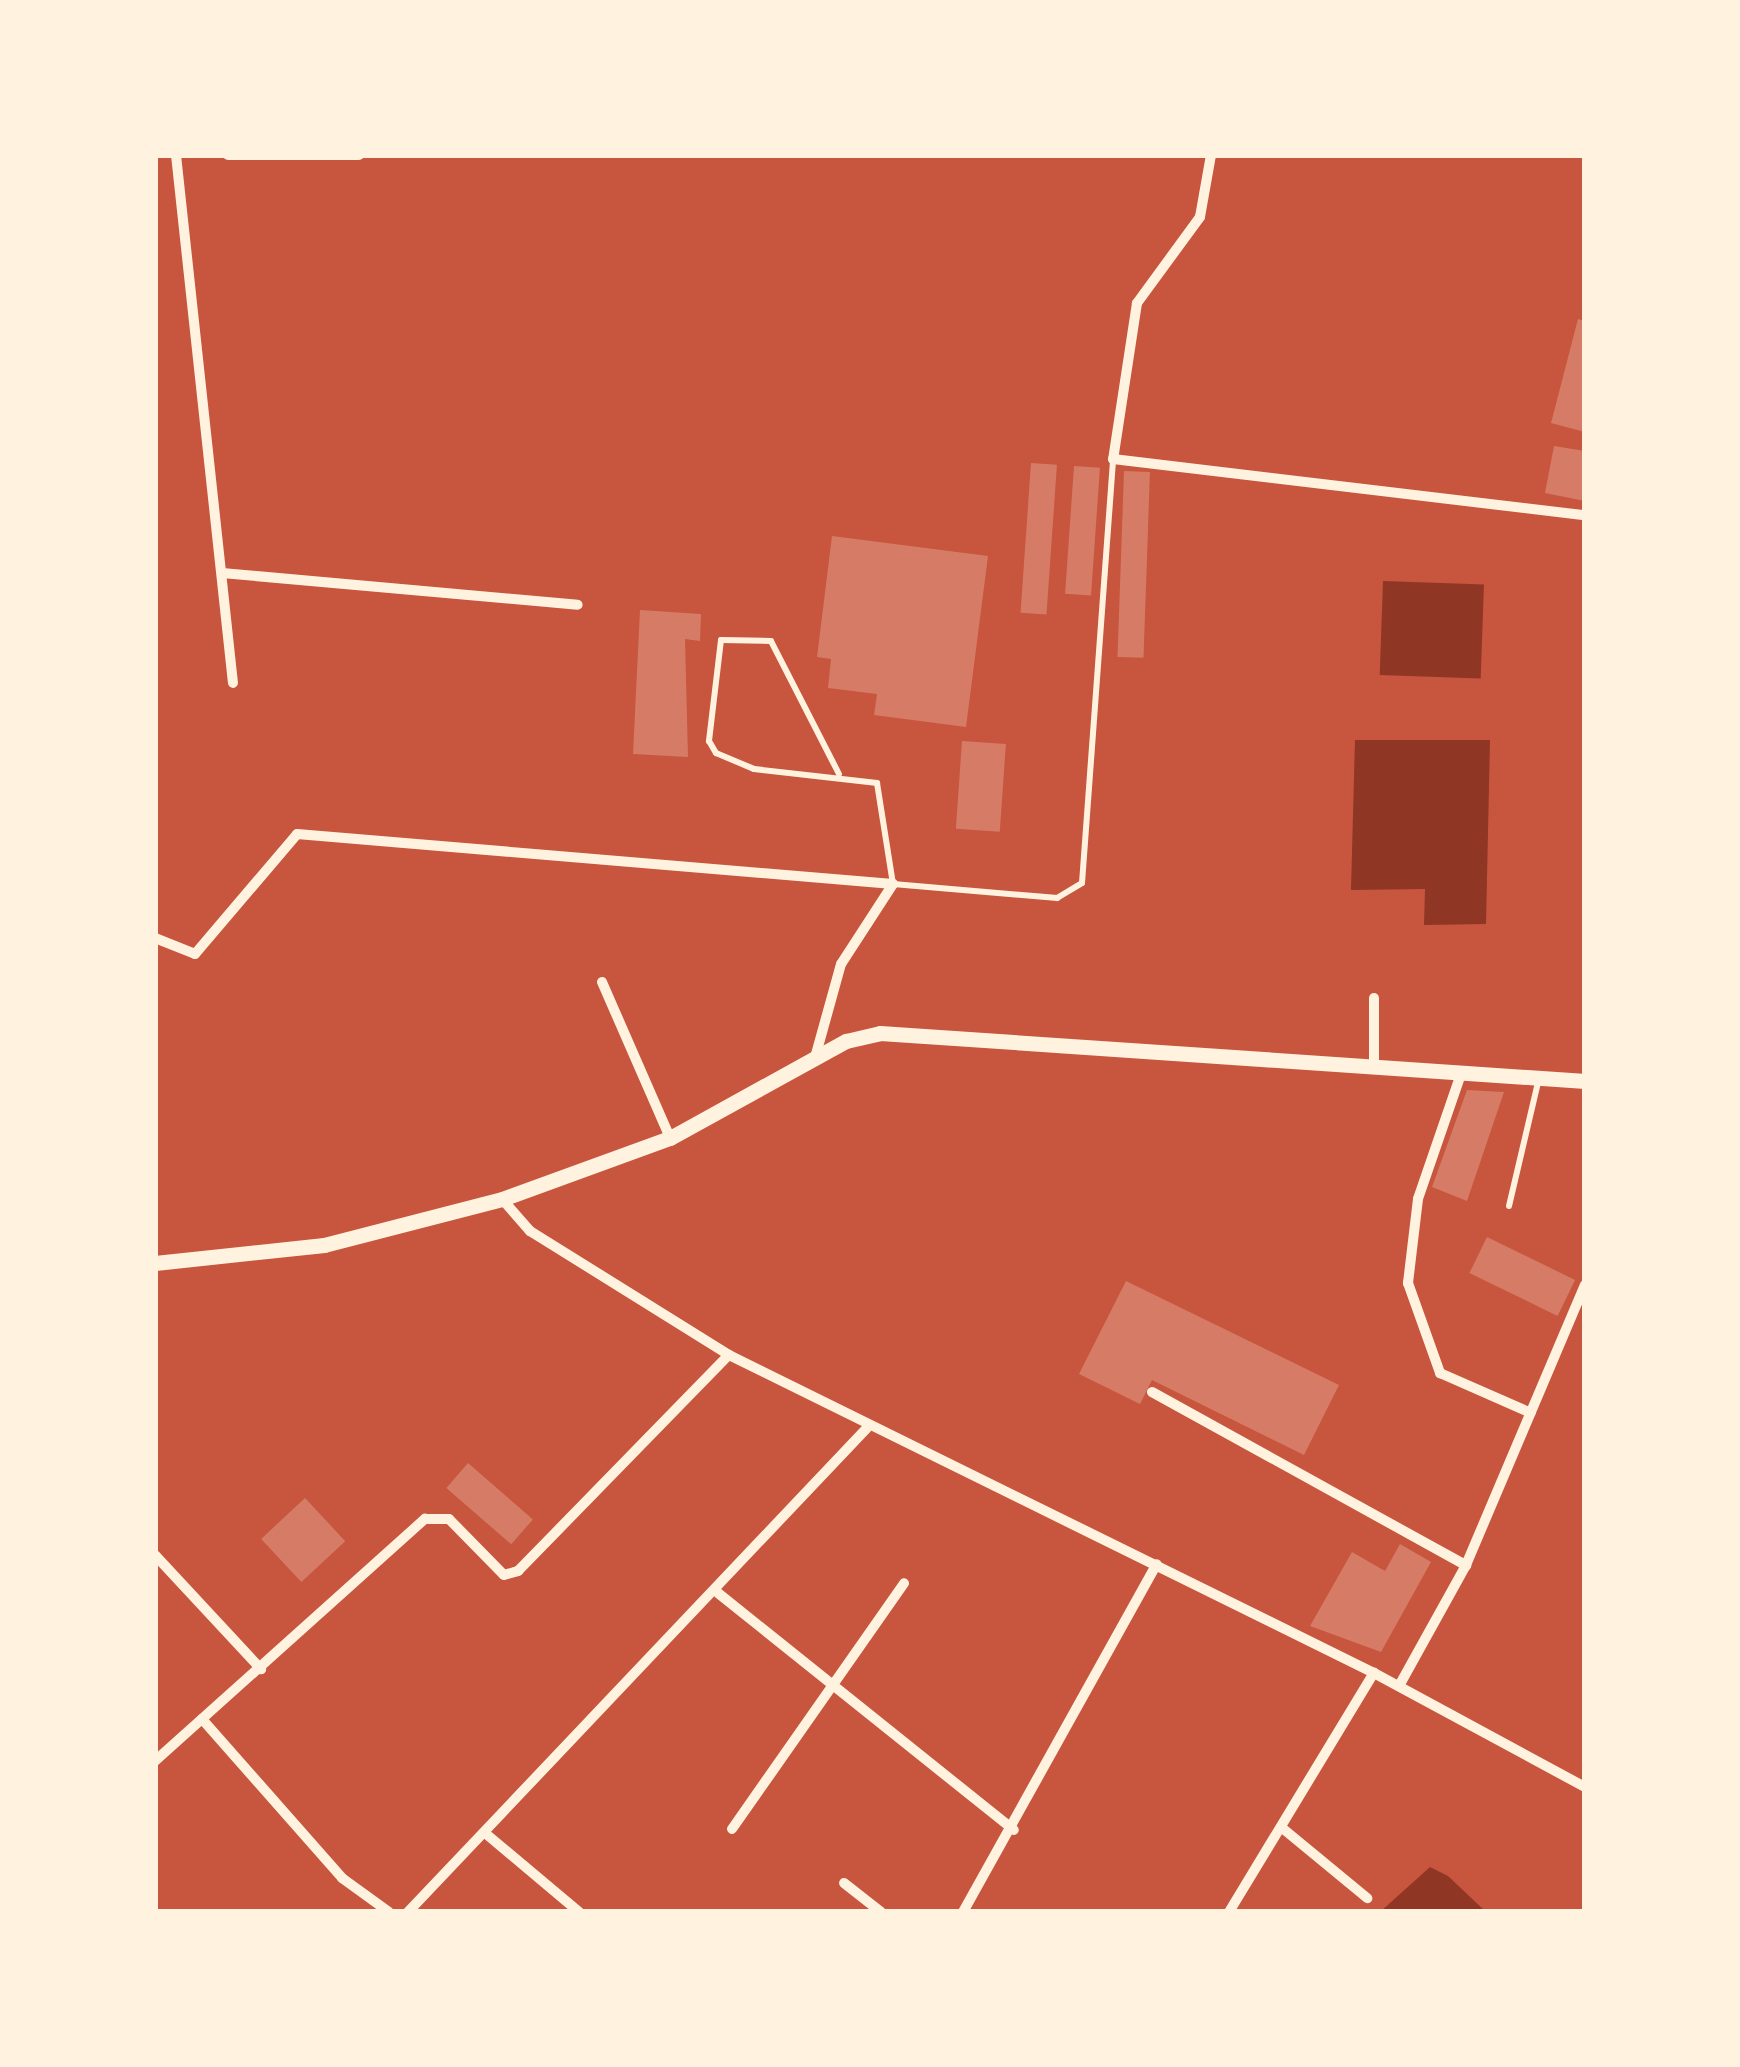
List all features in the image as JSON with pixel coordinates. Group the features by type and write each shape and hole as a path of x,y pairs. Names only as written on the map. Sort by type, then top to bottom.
{"street":[{"path":"176,155 233,682"},
{"path":"228,155 359,155"},
{"path":"1211,155 1200,217 1137,303 1114,459 1585,515"},
{"path":"222,572 578,605"},
{"path":"155,938 195,954 297,834 893,884 842,964 815,1058"},
{"path":"602,982 670,1138"},
{"path":"1374,998 1374,1064"},
{"path":"155,1263 324,1245 502,1198 670,1138 815,1058 880,1033 955,1032 1585,1080"},
{"path":"1462,1071 1418,1198 1408,1283 1440,1373 1530,1413"},
{"path":"502,1198 530,1231 728,1355 866,1428 1157,1564 1374,1672 1585,1787"},
{"path":"1399,1686 1466,1565 1585,1285"},
{"path":"155,1761 425,1520 449,1520 504,1575 518,1571 728,1355"},
{"path":"1152,1392 1466,1565"},
{"path":"408,1912 718,1593 866,1428"},
{"path":"155,1555 261,1669"},
{"path":"963,1912 1014,1830 1157,1564"},
{"path":"732,1828 830,1682 904,1583"},
{"path":"718,1593 1014,1830"},
{"path":"1229,1912 1374,1672"},
{"path":"202,1719 342,1878 389,1912"},
{"path":"1281,1827 1367,1898"},
{"path":"485,1833 579,1912"},
{"path":"844,1883 882,1912"}],"lane":[{"path":"839,774 771,641 721,640 708,741 716,753 754,769 839,774 877,783 893,884 1058,898 1082,883 1114,459"},
{"path":"1509,1206 1539,1077"}],"shaded area":[{"path":"1383,581 1484,585 1481,678 1380,675"},
{"path":"1355,740 1490,740 1486,924 1424,925 1425,889 1351,890"},
{"path":"1430,1867 1448,1876 1486,1912 1380,1912"}],"building":[{"path":"1578,319 1585,321 1585,432 1551,423"},
{"path":"1554,446 1585,451 1585,501 1545,493"},
{"path":"1031,463 1057,465 1046,614 1021,613"},
{"path":"1074,466 1100,468 1091,596 1065,594"},
{"path":"1124,471 1150,472 1143,658 1118,657"},
{"path":"832,536 988,556 966,727 874,715 877,694 828,688 831,659 817,657"},
{"path":"640,610 701,614 700,641 685,639 688,757 633,754"},
{"path":"962,741 1006,744 1000,832 956,829"},
{"path":"1467,1090 1504,1092 1467,1201 1432,1187"},
{"path":"1487,1237 1575,1280 1558,1316 1469,1273"},
{"path":"1126,1281 1339,1385 1304,1455 1152,1380 1140,1404 1079,1374"},
{"path":"468,1463 533,1519 511,1544 446,1488"},
{"path":"305,1498 345,1541 301,1582 261,1539"},
{"path":"1400,1544 1431,1562 1381,1652 1310,1626 1352,1552 1385,1571"}]}
